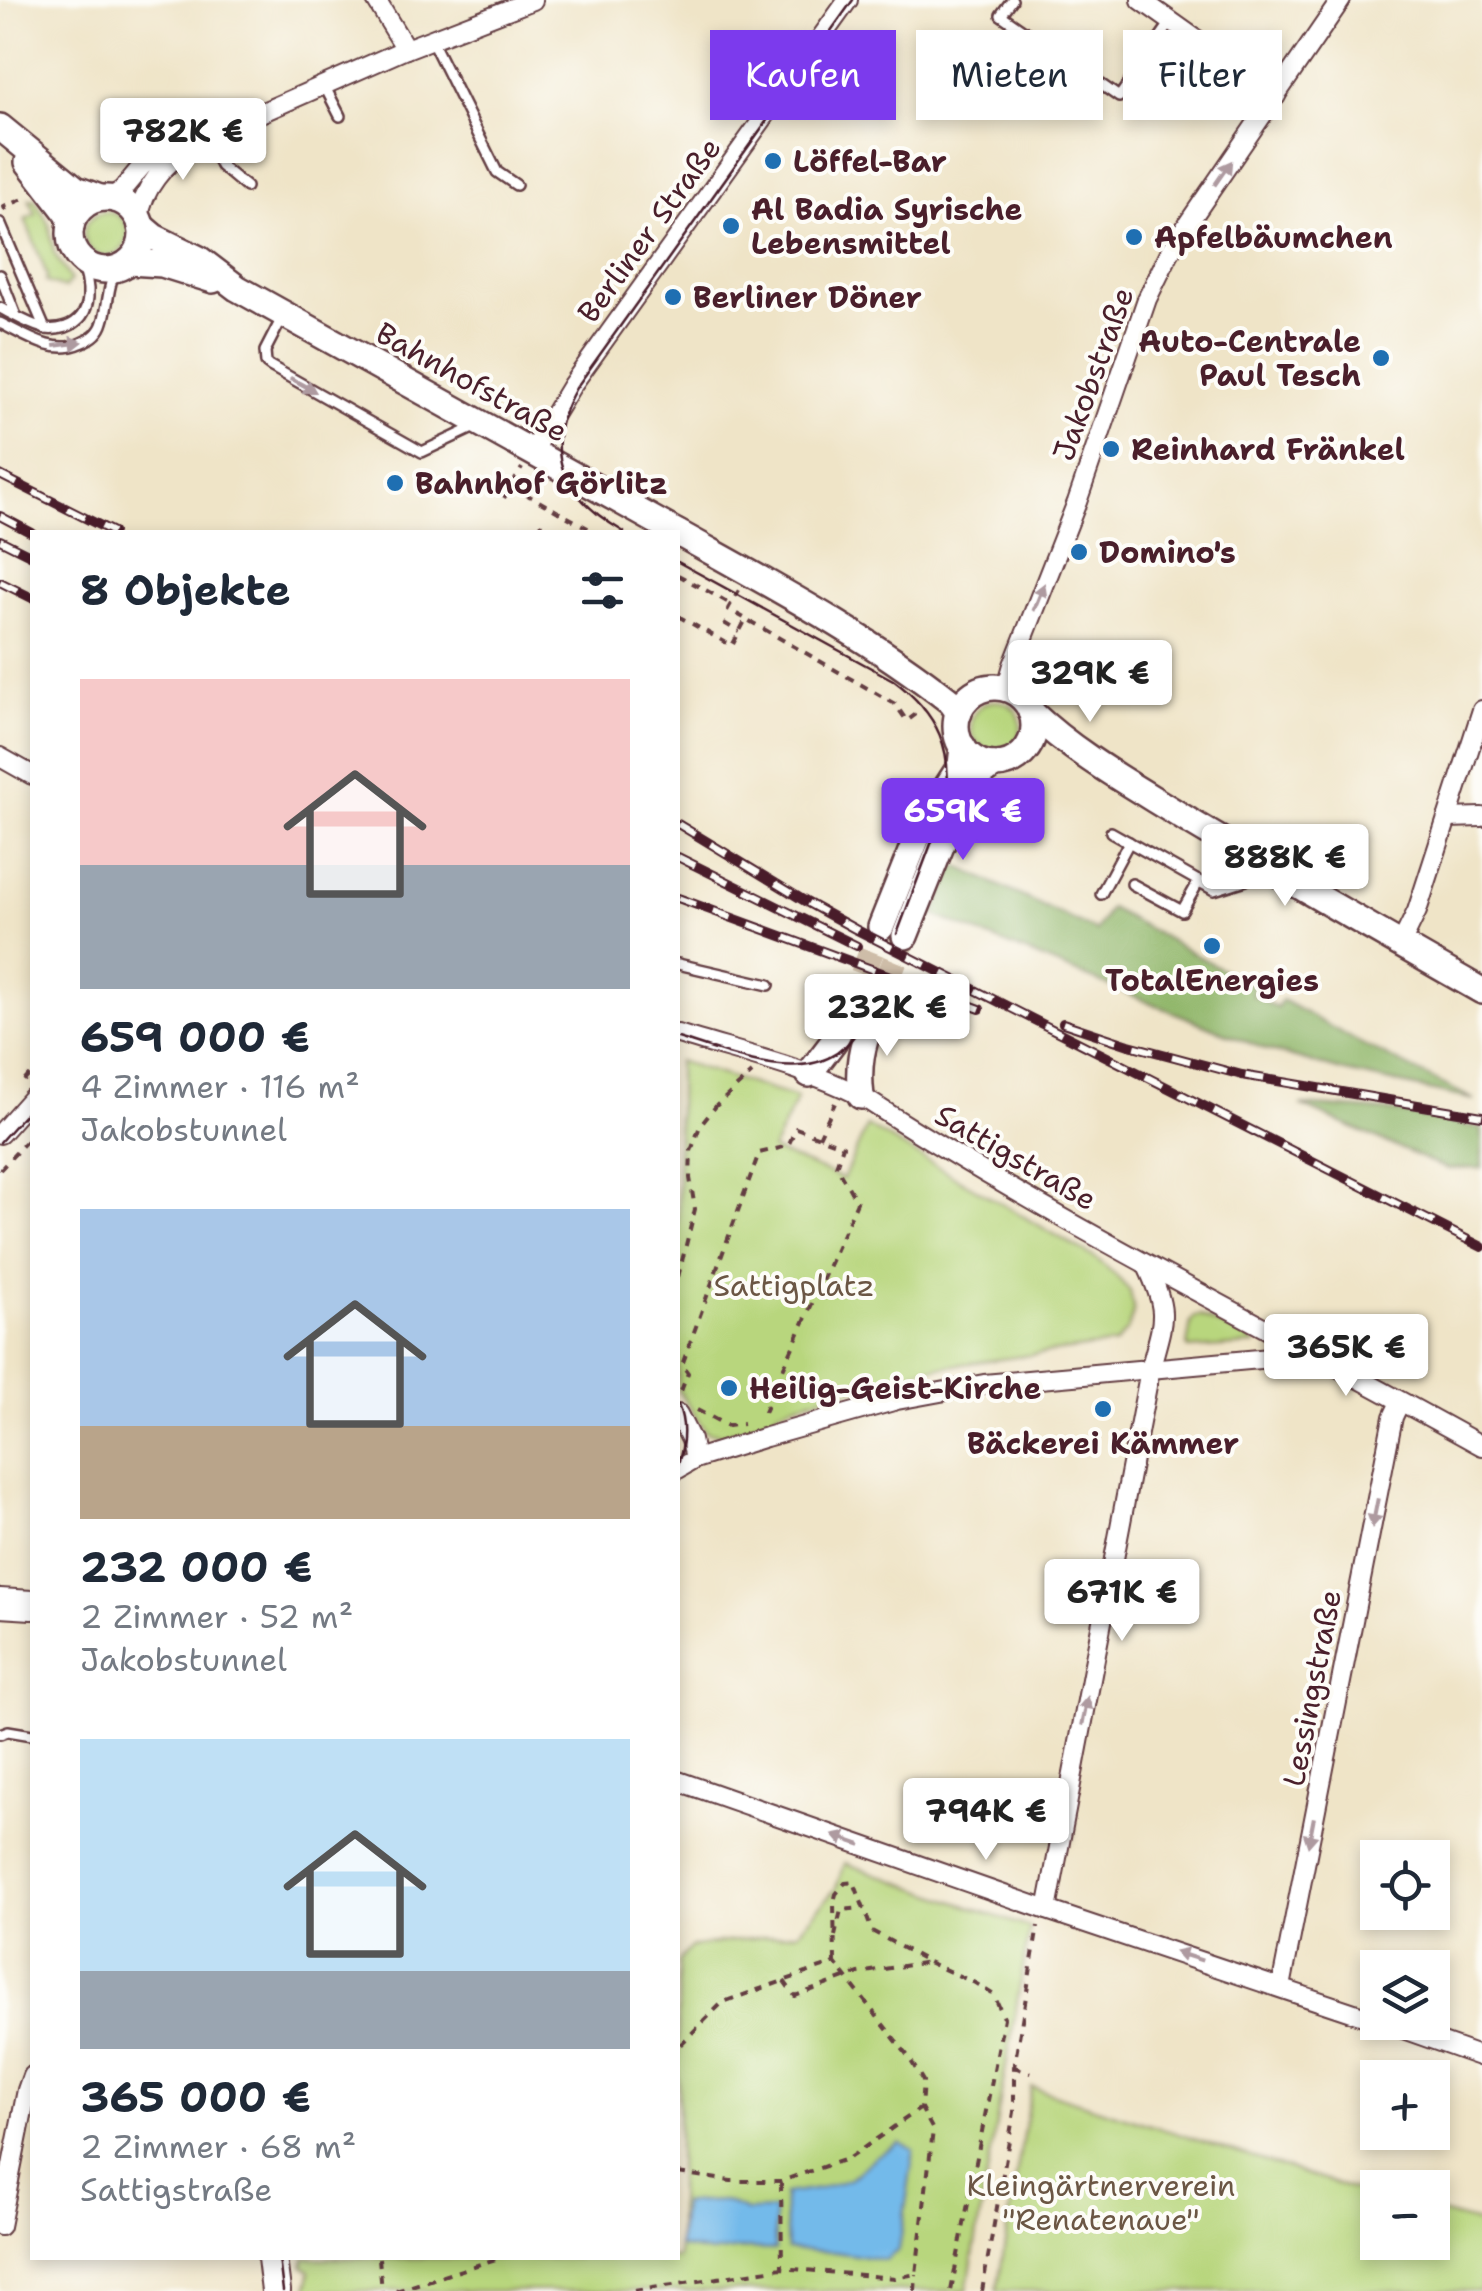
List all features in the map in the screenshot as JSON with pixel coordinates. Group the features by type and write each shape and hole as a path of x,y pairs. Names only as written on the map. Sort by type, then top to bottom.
{"main road":[{"name":"Bahnhofstraße","path":"2,128 76,189 127,204 154,237 190,254 237,288 481,424 536,444 672,530"},
{"name":"Bahnhofstraße","path":"2,128 66,211 72,244 80,259 93,268 176,267 237,288"},
{"path":"71,226 80,208 105,198"},
{"path":"122,265 140,246 140,222"},
{"name":"Bahnhofstraße","path":"680,535 880,650 948,699 959,713"},
{"name":"Bahnhofstraße","path":"880,650 960,686 980,691 1006,689"},
{"path":"1006,689 1024,700 1052,731 1118,777 1482,991"},
{"path":"980,691 959,713 962,765 921,827 893,932 960,801 976,778 994,764"},
{"path":"1022,754 1033,734 1031,712"},
{"path":"963,747 980,762 1009,762 1036,751 1056,754 1118,777"},
{"path":"809,1074 861,1014 861,1096"},
{"path":"0,1603 30,1605"},
{"path":"272,2260 276,2291"}],"street":[{"path":"376,0 406,49"},
{"path":"105,198 122,190 148,161 164,152 406,49 533,0"},
{"name":"Berliner Straße","path":"536,444 572,385 848,0"},
{"path":"1140,0 1182,30"},
{"name":"Jakobstraße","path":"1282,87 1341,0"},
{"name":"Jakobstraße","path":"1006,689 1077,502 1147,299 1189,222 1259,120"},
{"path":"140,222 143,198 160,173 206,137"},
{"path":"1401,944 1415,916 1482,710"},
{"path":"0,756 30,774"},
{"path":"1448,818 1482,818"},
{"name":"Sattigstraße","path":"680,1035 809,1074 861,1096 1147,1266 1482,1446"},
{"path":"0,1134 30,1100"},
{"path":"1048,1910 1150,1370 1164,1316 1160,1294 1147,1266"},
{"path":"680,1467 763,1429 984,1384 1315,1354"},
{"name":"Lessingstraße","path":"1281,1987 1400,1402"},
{"path":"684,1410 695,1459"},
{"path":"680,1782 1360,2015"},
{"path":"1432,2040 1482,2057"},
{"path":"0,2226 30,2083"}],"lane":[{"path":"1012,0 1001,15 1120,96 1171,22"},
{"path":"431,39 496,172 516,186"},
{"path":"324,85 340,116"},
{"path":"206,137 221,166 246,187"},
{"path":"4,220 45,329"},
{"path":"0,308 45,329 77,322 88,300 88,282 80,259"},
{"path":"0,323 54,348 84,342 101,328 108,288 122,265"},
{"path":"0,274 16,316"},
{"path":"284,314 265,350 266,362 427,455 481,424"},
{"path":"1111,832 1214,890 1246,880"},
{"path":"1101,894 1129,842"},
{"path":"1132,884 1182,911 1199,882"},
{"path":"680,964 769,985"},
{"path":"0,1734 8,1731 30,1735"}],"path":[{"path":"4,220 4,206 37,194"},
{"path":"504,498 536,444"},
{"path":"511,486 591,530"},
{"path":"680,575 731,604"},
{"path":"741,587 728,609 895,704 907,721 924,708"},
{"path":"680,617 732,646 746,619"},
{"path":"724,623 739,632"},
{"path":"680,1270 696,1210 690,1178 691,1151 700,1126 750,1076 757,1058"},
{"path":"819,1137 832,1108"},
{"path":"682,1366 759,1153 788,1146 796,1128 843,1146 836,1166 857,1202 763,1429 728,1426 684,1410"},
{"path":"0,1170 30,1137"},
{"path":"680,1362 688,1373 680,1392"},
{"path":"915,2291 933,2130 921,2108 922,2080 908,2056 835,1964 834,1902 845,1883 854,1882 872,1931 994,1995 1004,2018 951,2291"},
{"path":"834,1946 840,1910 864,1908"},
{"path":"982,2291 1014,2112 1014,2068 1037,1928 1048,1910"},
{"path":"784,1981 795,1996 859,1974 928,1962"},
{"path":"680,2046 723,2002 835,1964"},
{"path":"1014,2068 1032,2073"},
{"path":"680,2173 781,2181 849,2158 921,2108"},
{"path":"781,2181 782,2268"},
{"path":"379,2260 382,2291"},
{"path":"396,2291 493,2260"},
{"path":"634,2291 782,2268 895,2278 916,2274"}],"green space":[{"path":"29,199 35,199 49,224 54,253 71,280 65,288 46,282 47,275 25,219 36,214"},
{"path":"106,212 122,218 128,234 122,250 106,256 90,250 84,234 90,218"},
{"path":"996,701 1013,709 1021,726 1013,743 996,751 979,743 971,726 979,709"},
{"path":"955,865 1096,931 1110,908 1255,987 1252,995 1277,1008 1282,1000 1475,1100 1345,1072 1267,1050 934,915"},
{"name":"Sattigplatz","path":"680,1062 797,1098 772,1150 843,1179 867,1126 1097,1259 1130,1291 1134,1310 1128,1329 1115,1344 925,1369 792,1405 776,1412 778,1420 722,1435 706,1432 680,1393"},
{"path":"1300,1105 1389,1111 1482,1128 1482,1168 1447,1169"},
{"path":"1200,1316 1255,1345 1190,1349 1187,1346 1191,1321"},
{"path":"845,1863 1030,1928 967,2291 307,2291 310,2271 303,2266 304,2260 680,2260 680,1960 691,1947 798,1932 836,1888"},
{"name":"Kleingärtnerverein \"Renatenaue\"","path":"1031,2087 1360,2192 1360,2260 1450,2260 1450,2216 1482,2224 1482,2291 997,2291"}],"water":[{"path":"900,2143 914,2150 899,2250 885,2260 787,2249 784,2194 850,2179 875,2157"},
{"path":"724,2201 746,2211 774,2210 775,2250 711,2253 680,2247 682,2203"}],"tunnel":[{"path":"849,1009 881,927"},
{"path":"872,1018 905,936"}],"tram line":[{"path":"621,530 586,504 564,471 559,433 565,411 576,388 853,0"},
{"path":"680,563 893,680 932,720 945,751 945,807 897,934"},
{"path":"680,1039 755,1061 807,1064 830,1057 850,1042 865,1016"},
{"path":"0,1142 30,1108"},
{"path":"680,1412 680,1456"},
{"path":"279,2260 283,2291"}],"railway":[{"path":"0,475 109,530"},
{"path":"0,516 30,532"},
{"path":"0,540 30,555"},
{"path":"0,582 30,597"},
{"path":"680,825 855,929 1482,1247"},
{"path":"680,858 857,946"},
{"path":"680,899 980,1009"},
{"path":"1063,1023 1242,1075 1482,1116"}],"place":[{"name":"Löffel-Bar","path":"773,161"},
{"name":"Al Badia Syrische Lebensmittel","path":"731,226"},
{"name":"Apfelbäumchen","path":"1134,237"},
{"name":"Berliner Döner","path":"673,297"},
{"name":"Auto-Centrale Paul Tesch","path":"1381,358"},
{"name":"Reinhard Fränkel","path":"1111,449"},
{"name":"Bahnhof Görlitz","path":"395,483"},
{"name":"Domino's","path":"1079,552"},
{"name":"TotalEnergies","path":"1212,946"},
{"name":"Heilig-Geist-Kirche","path":"729,1388"},
{"name":"Bäckerei Kämmer","path":"1103,1409"}]}
